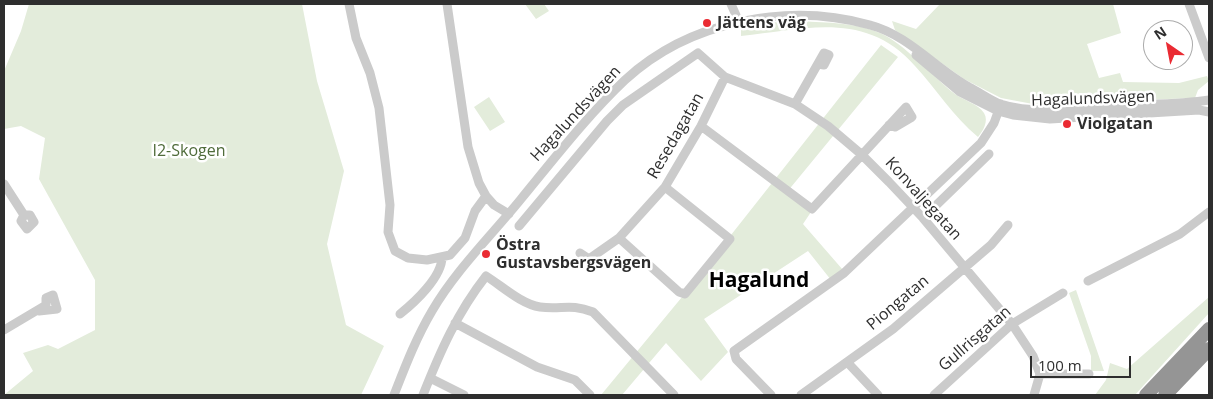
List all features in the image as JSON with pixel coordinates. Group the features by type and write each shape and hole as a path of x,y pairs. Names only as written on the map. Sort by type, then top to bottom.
{"highway":[{"path":"1146,395 1209,329"},
{"path":"1165,395 1209,349"}],"street":[{"path":"349,4 356,38 370,73 379,108 390,204 388,232 395,251 408,258 427,260 450,256 465,238 475,212 486,196"},
{"path":"447,4 468,147 479,183 486,196 509,214"},
{"path":"731,4 739,22"},
{"path":"1189,4 1209,58"},
{"name":"Hagalundsvägen","path":"394,395 410,355 431,312 451,282 581,128 625,80 646,64 684,41 710,30 768,17 839,18 884,30 910,47 929,67 960,92 999,107 1013,115 1050,119 1199,110 1209,112"},
{"path":"519,226 607,121 623,105 698,53 725,77"},
{"path":"795,104 818,64"},
{"name":"Konvaljegatan","path":"725,77 795,104 828,126 861,154 923,218 963,268 1012,324 1033,356 1040,374"},
{"name":"Resedagatan","path":"580,253 589,259 619,238 665,187 701,126 725,77"},
{"name":"Hagalundsvägen","path":"999,107 1056,109 1209,100"},
{"path":"771,395 733,353 735,349 838,278 981,143 994,123 999,107"},
{"path":"701,126 812,208 889,125"},
{"path":"923,218 989,154"},
{"path":"4,184 24,215"},
{"path":"619,238 679,292 685,294 730,239 665,187"},
{"path":"1088,281 1180,234 1209,212"},
{"name":"Piongatan","path":"801,395 893,329 991,245 1008,225"},
{"path":"400,314 416,302 426,289 442,264 442,257"},
{"path":"423,395 441,348 467,300 486,276 531,304 540,307 578,306 593,312 666,391 674,395"},
{"name":"Gullrisgatan","path":"934,395 1012,324 1063,293"},
{"path":"4,330 39,311"},
{"path":"455,322 537,367 574,380 590,395"},
{"path":"848,363 878,395"},
{"path":"1034,395 1040,374 1089,374"},
{"path":"430,378 464,395"}],"green space":[{"name":"I2-Skogen","path":"29,4 302,4 317,81 344,171 327,244 346,325 384,346 361,395 4,395 33,371 23,353 48,345 58,349 95,330 95,280 39,179 45,138 21,126 4,129 4,71 21,31"},
{"path":"525,4 544,4 549,11 536,19"},
{"path":"940,4 1113,4 1121,33 1087,44 1099,78 1120,73 1123,82 1179,83 1207,76 1209,81 1198,90 1195,98 1033,104 1001,98 964,79 895,30 892,21 916,29"},
{"path":"801,21 861,27 871,29 889,38 909,53 946,87 984,113 986,119 982,132 978,137 969,129 915,66 896,48 876,37 856,30 834,27 741,36 741,30 762,23"},
{"path":"881,45 898,57 787,192 811,212 803,224 843,270 831,280 808,251 704,319 728,352 701,381 666,343 622,395 601,395 682,297"},
{"path":"489,97 505,122 490,131 474,107"},
{"path":"1076,290 1104,371 1091,371 1091,356 1069,293"},
{"path":"1209,297 1209,313 1135,395 1095,395 1106,380 1110,363 1127,369"}],"place":[{"name":"Jättens väg","path":"707,23"},
{"name":"Violgatan","path":"1067,124"},
{"name":"Östra Gustavsbergsvägen","path":"486,254"}],"district":[{"name":"Hagalund","path":"759,281"}]}
